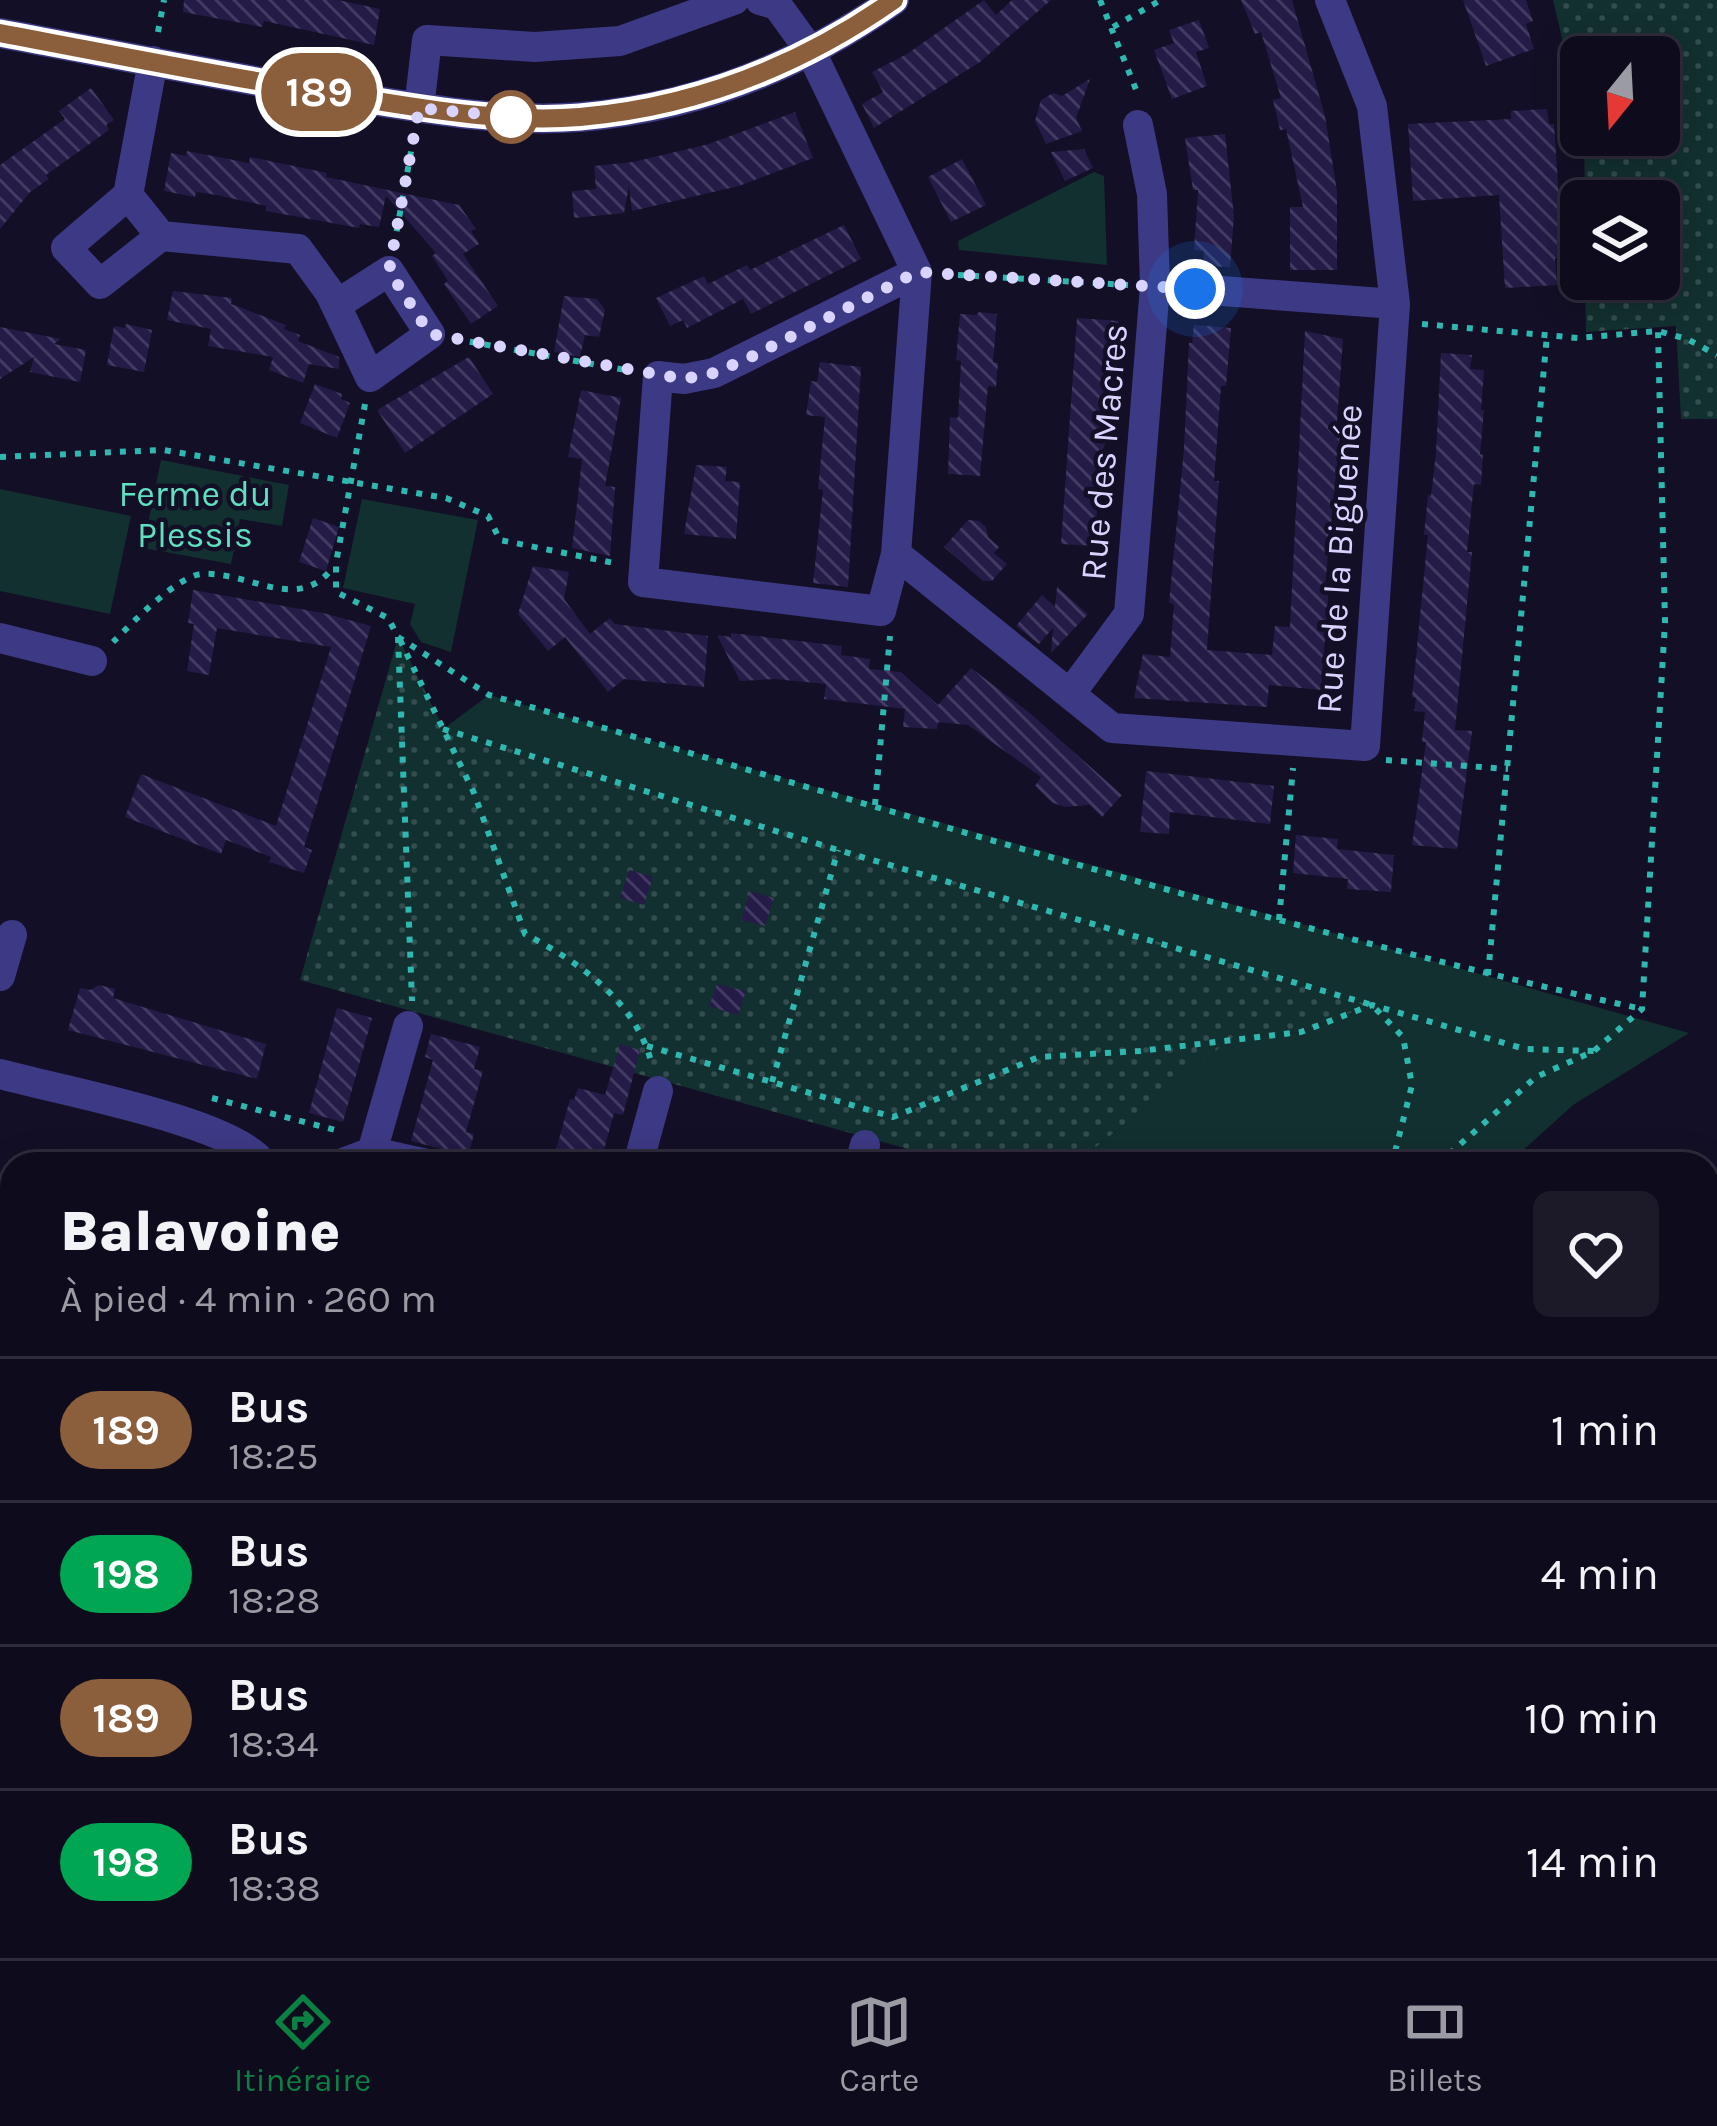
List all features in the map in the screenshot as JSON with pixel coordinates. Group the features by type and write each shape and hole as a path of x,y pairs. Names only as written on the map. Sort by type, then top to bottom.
{"street":[{"path":"419,108 428,40 535,47 620,41 734,0"},
{"path":"760,0 778,4 811,52 917,272 896,554 880,611 643,582 658,376 684,379 714,373 917,272"},
{"path":"0,33 419,108 514,117 578,117 725,89 811,52 894,0"},
{"name":"Rue de la Biguenée","path":"896,554 1112,728 1364,746 1395,313 1372,106 1330,0"},
{"path":"153,61 128,196 66,248 100,284 161,236 298,249 336,305 370,377 430,334 389,271 336,305"},
{"name":"Rue des Macres","path":"1070,694 1129,614 1155,286 1151,194 1138,125"},
{"path":"128,196 161,236"},
{"path":"1155,286 1395,313"},
{"path":"0,638 92,661"},
{"path":"0,976 13,935"},
{"path":"373,1152 408,1025"},
{"path":"0,1074 209,1129 250,1152"},
{"path":"641,1152 658,1091"}],"path":[{"path":"1100,0 1141,100 1138,125"},
{"path":"1113,27 1161,0"},
{"path":"389,271 419,108"},
{"path":"917,272 1155,286"},
{"path":"1395,313 1546,335 1597,338 1658,331 1717,355"},
{"path":"1452,1152 1536,1077 1594,1051 1642,1009 1665,622 1658,331"},
{"path":"430,334 658,376"},
{"path":"1488,975 1546,335"},
{"path":"370,377 336,563 336,592 388,618 475,793 525,934 568,956 604,986 647,1046 658,1091"},
{"path":"0,458 164,450 353,482 446,498 488,516 500,540 644,568"},
{"path":"92,661 178,585 200,573 297,590 323,581 336,563"},
{"path":"875,805 890,631 880,611"},
{"path":"398,637 489,695 1279,920 1488,975 1642,1009"},
{"path":"398,637 412,1005 408,1025"},
{"path":"443,728 838,850 1526,1049 1594,1051"},
{"path":"1279,920 1295,741"},
{"path":"1364,746 1374,760 1508,769"},
{"path":"772,1082 838,850"},
{"path":"647,1046 893,1118 1039,1057 1140,1051 1301,1032 1372,1005"},
{"path":"1372,1005 1403,1036 1412,1085 1395,1152"}],"green space":[{"path":"1553,0 1717,0 1717,419 1681,419 1676,326 1586,332 1585,300 1680,300 1680,180 1585,180 1584,156 1680,156 1680,36 1561,36"},
{"path":"1094,172 1104,176 1107,265 959,250 958,241"},
{"name":"Ferme du Plessis","path":"161,460 289,485 282,526 240,519 231,564 143,548"},
{"path":"0,489 131,516 110,614 0,591"},
{"path":"362,499 478,520 451,652 421,642 410,624 415,604 343,588"},
{"path":"398,637 444,729 1372,1005 1301,1032 1233,1038 1090,1152 919,1152 300,980"},
{"path":"489,695 1689,1033 1573,1105 1521,1152 1090,1152 1233,1037 1301,1032 1370,1005 443,729"}],"building":[{"path":"184,0 338,0 380,9 374,45 264,21 262,27 183,12"},
{"path":"984,0 996,15 1012,0 1051,0 980,62 874,128 862,104 883,92 872,72 907,54"},
{"path":"1241,0 1292,0 1325,116 1337,191 1337,270 1290,270 1290,207 1303,207 1286,129 1280,130 1273,100 1281,98 1261,32 1255,34"},
{"path":"1463,0 1526,0 1533,21 1526,24 1534,49 1486,66"},
{"path":"1199,20 1209,48 1196,52 1207,86 1172,99 1154,50 1174,43 1169,30"},
{"path":"1090,79 1076,118 1082,131 1046,144 1035,121 1041,100 1053,93 1062,96"},
{"path":"91,88 114,120 106,125 109,130 46,175 49,179 30,192 0,229 0,165 65,119 59,111"},
{"path":"1547,109 1549,124 1554,124 1560,213 1557,285 1505,288 1499,195 1413,201 1408,124 1511,119 1511,111"},
{"path":"795,112 813,158 739,186 632,211 629,186 624,213 574,218 572,191 596,189 594,166 709,144"},
{"path":"1225,134 1234,216 1230,267 1203,266 1204,251 1194,250 1198,190 1193,190 1185,138"},
{"path":"1084,149 1093,168 1065,181 1051,152"},
{"path":"187,151 249,163 250,157 459,205 476,229 471,231 479,244 463,254 498,306 471,324 444,284 448,281 432,256 436,253 386,196 379,227 360,224 359,228 266,211 266,206 217,195 196,192 195,197 164,191 171,153 186,156"},
{"path":"962,159 986,205 951,222 928,177"},
{"path":"844,225 861,259 751,314 743,299 687,328 683,320 670,326 656,298 704,276 708,284 747,265 750,270"},
{"path":"173,291 232,298 231,304 286,325 284,329 300,335 298,341 339,357 339,369 309,364 303,383 269,370 273,357 208,346 211,329 167,320"},
{"path":"564,296 597,299 605,310 599,337 585,335 580,357 554,352"},
{"path":"960,314 997,314 993,362 998,363 996,387 988,386 980,476 948,474 950,417 958,418"},
{"path":"1077,318 1119,321 1096,546 1061,544"},
{"path":"126,324 152,330 144,372 107,365 114,326 125,328"},
{"path":"1194,325 1231,328 1226,386 1221,386 1207,650 1272,655 1275,626 1290,627 1305,331 1343,339 1321,690 1269,685 1267,707 1134,698 1143,654 1170,657 1174,604 1169,603"},
{"path":"0,327 61,339 54,344 86,350 80,382 30,372 34,357 0,379"},
{"path":"1441,353 1472,355 1470,369 1484,370 1481,485 1474,484 1455,730 1472,731 1457,849 1412,845 1426,742 1422,742 1425,712 1414,711 1416,698 1412,697"},
{"path":"469,357 493,394 405,453 377,410"},
{"path":"820,362 861,367 848,587 813,583 825,417 806,415 811,381 817,382"},
{"path":"315,384 342,394 341,399 350,403 337,438 300,423"},
{"path":"581,390 621,398 605,486 615,487 610,556 572,548 582,459 568,457"},
{"path":"696,465 727,467 725,481 740,482 736,539 684,534"},
{"path":"313,518 339,527 326,571 299,562"},
{"path":"968,520 986,527 988,537 999,547 994,553 1007,564 992,581 983,581 944,547"},
{"path":"533,566 569,572 564,599 590,634 610,618 615,624 708,636 704,687 624,679 608,692 565,637 548,651 518,614"},
{"path":"1057,587 1088,614 1051,653 1053,628 1039,644 1016,626 1042,595 1055,607"},
{"path":"193,590 371,626 304,847 312,850 304,873 226,840 221,854 125,817 141,774 276,826 331,647 217,628 209,675 187,671"},
{"path":"731,633 842,646 841,655 870,659 869,669 901,672 938,705 971,668 1122,795 1102,817 1090,805 1065,807 1053,803 1035,786 1041,777 968,725 938,722 937,729 903,727 905,709 824,699 826,684 740,681 717,635 731,637"},
{"path":"1146,771 1274,786 1270,824 1170,812 1169,834 1140,832"},
{"path":"1296,835 1338,839 1337,849 1394,855 1391,892 1347,889 1348,879 1293,873"},
{"path":"629,870 653,877 644,905 620,898"},
{"path":"750,891 774,898 765,926 741,920"},
{"path":"717,984 746,991 738,1015 709,1006"},
{"path":"80,988 115,989 113,998 266,1044 257,1079 68,1030"},
{"path":"337,1008 372,1018 343,1122 309,1113"},
{"path":"431,1034 480,1047 474,1069 483,1071 466,1132 474,1134 469,1152 411,1141 433,1060 425,1057"},
{"path":"620,1044 640,1050 623,1115 614,1113 603,1152 555,1152 570,1099 574,1100 578,1088 605,1095"}],"bus line":[{"name":"189","path":"0,33 419,108 514,117 578,117 652,107 725,89 811,52 894,0"}],"route":[{"path":"511,117 419,108 389,271 430,334 684,379 714,373 751,357 917,272 1195,289"}]}
